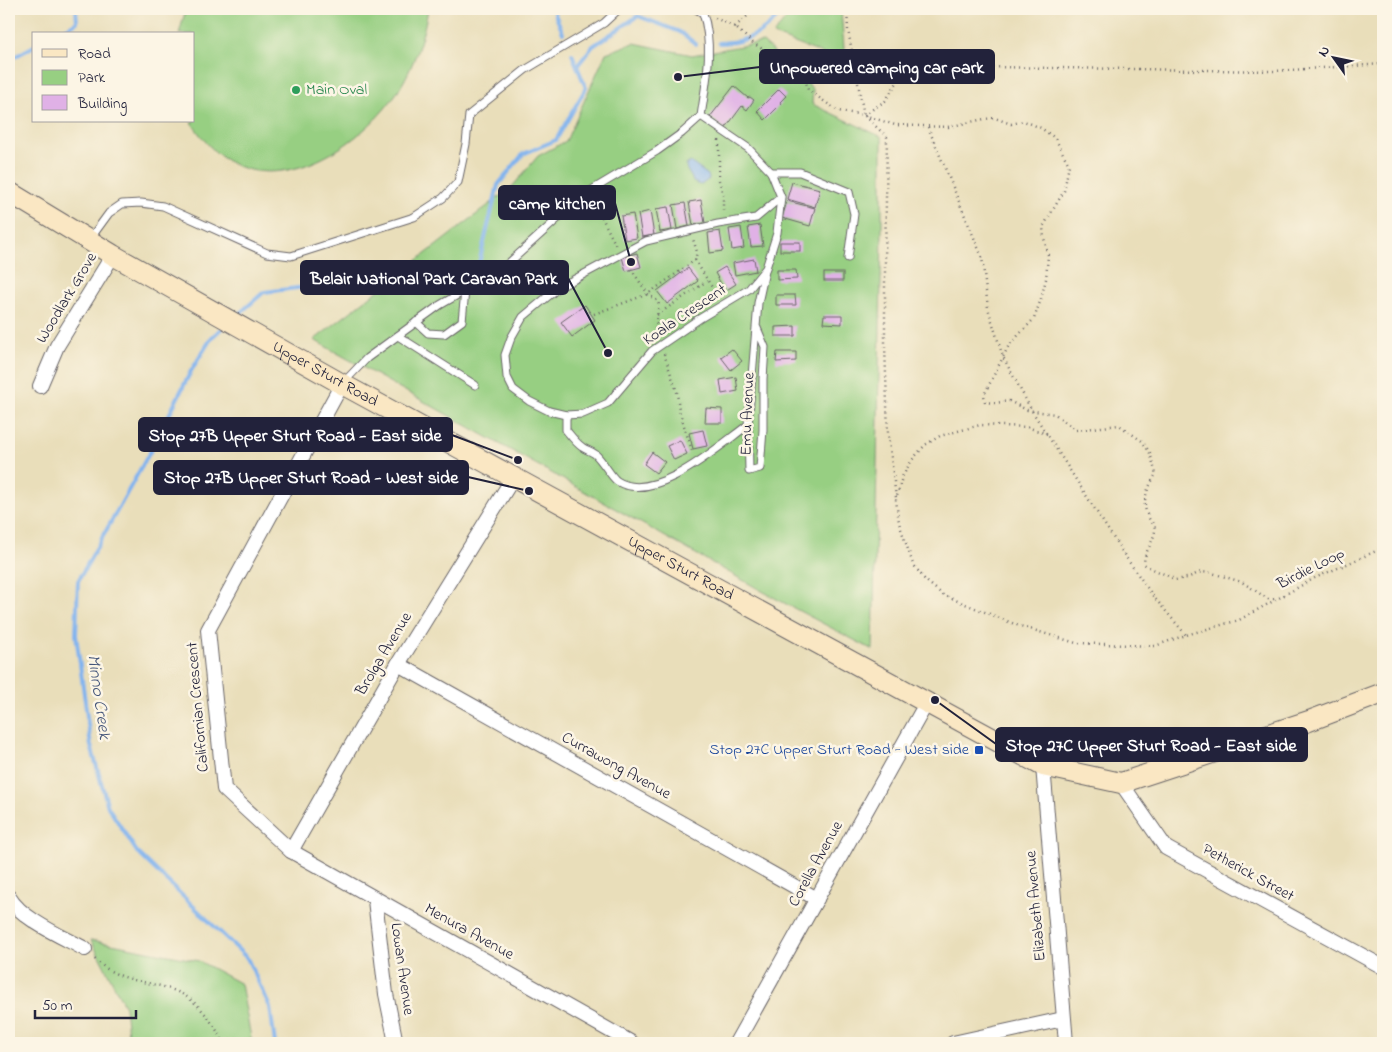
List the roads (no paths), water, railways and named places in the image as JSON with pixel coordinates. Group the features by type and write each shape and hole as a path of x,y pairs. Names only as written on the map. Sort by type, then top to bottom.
{"main road":[{"name":"Upper Sturt Road","path":"9,192 113,255 342,384 1043,766 1121,783"},
{"path":"1121,783 1309,721 1383,693"}],"street":[{"name":"Woodlark Grove","path":"40,386 56,346 113,255"},
{"name":"Californian Crescent","path":"291,850 224,789 208,630 342,384"},
{"name":"Brolga Avenue","path":"291,850 398,664 513,478"},
{"name":"Currawong Avenue","path":"398,664 817,899"},
{"name":"Corella Avenue","path":"736,1043 927,702"},
{"name":"Elizabeth Avenue","path":"1043,766 1066,1043"},
{"name":"Petherick Street","path":"1121,783 1166,848 1383,967"},
{"name":"Menura Avenue","path":"291,850 375,900 632,1043"},
{"path":"9,897 12,903 37,923 85,949"},
{"name":"Lowan Avenue","path":"375,900 386,994 396,1043"},
{"path":"953,1043 1063,1019"}],"lane":[{"path":"89,241 109,213 122,204 141,202 163,206 267,253 291,256 414,217 443,198 458,182 466,144 468,115 525,70 604,23 619,9"},
{"path":"342,384 367,358 440,306 501,270 589,192 682,133 700,116 709,64 708,29 703,13 696,9"},
{"path":"700,116 748,148 771,172 781,197"},
{"path":"771,172 800,172 849,192 854,214 848,258"},
{"name":"Koala Crescent","path":"781,197 776,233 766,268 749,289 652,351 608,403 582,414 566,415 549,411 529,401 513,389 507,378 505,355 511,338 523,317 558,288 646,241 723,223 756,218 781,197"},
{"name":"Emu Avenue","path":"757,328 765,347 763,430 760,468 749,471 748,425 758,303 766,268"},
{"path":"416,322 428,333 444,334 462,321 465,291"},
{"path":"398,336 475,385"},
{"path":"566,415 566,430 581,447 595,454 616,481 636,487 660,484 697,462 748,425"}],"water":[{"path":"690,162 708,175 709,179 701,185 693,182 688,172 686,165"}],"waterway":[{"path":"60,32 77,22 76,9"},
{"name":"Minno Creek","path":"556,9 555,14 563,33"},
{"path":"719,43 739,41 756,35 784,9"},
{"path":"577,66 593,46 638,16 680,32 696,44"},
{"path":"9,60 32,47"},
{"name":"Minno Creek","path":"240,313 264,292 306,287 361,274 427,281 478,267 498,185 523,154 556,140 586,88 572,54"},
{"name":"Minno Creek","path":"221,329 212,337 191,371 156,441 78,581 76,635 91,746 108,807 137,852 247,958 270,1007 275,1043"}],"place":[{"name":"Unpowered camping car park","path":"678,77"},
{"name":"Main Oval","path":"296,90"},
{"name":"camp kitchen","path":"631,262"},
{"name":"Belair National Park Caravan Park","path":"608,353"},
{"name":"Stop 27B Upper Sturt Road - East side","path":"518,460"},
{"name":"Stop 27B Upper Sturt Road - West side","path":"529,491"},
{"name":"Stop 27C Upper Sturt Road - East side","path":"935,700"},
{"name":"Stop 27C Upper Sturt Road - West side","path":"979,750"}]}
